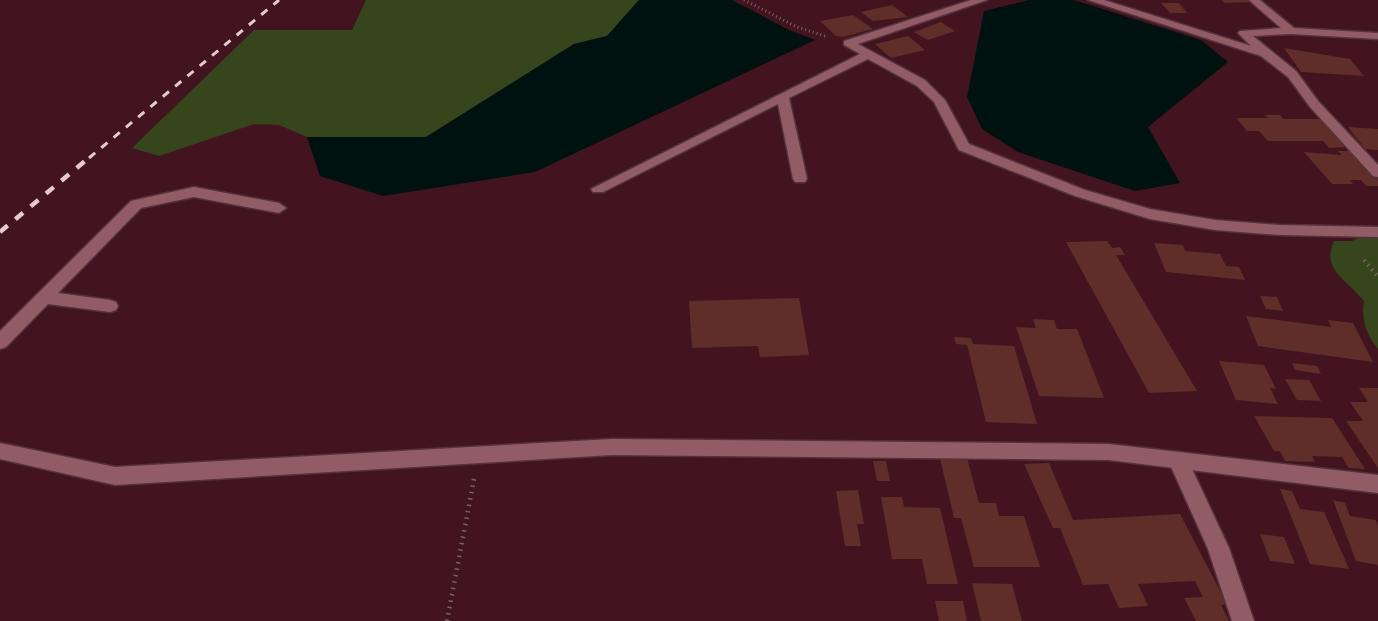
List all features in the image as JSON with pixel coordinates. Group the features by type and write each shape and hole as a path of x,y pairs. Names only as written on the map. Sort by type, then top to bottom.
{"street":[{"path":"848,43 982,0"},
{"path":"1093,0 1265,54"},
{"path":"1254,0 1291,31"},
{"path":"1378,36 1291,31 1244,33 1265,54 1292,74 1342,136 1378,173"},
{"path":"848,43 921,83 939,100 964,147 1119,207 1199,222 1302,231 1378,232"},
{"path":"598,189 867,55"},
{"path":"783,97 800,179"},
{"path":"0,342 136,204 194,192 279,208"},
{"path":"43,297 110,306"},
{"path":"0,451 115,476 612,447 1109,452 1378,484"},
{"path":"1178,460 1218,548 1243,621"}],"path":[{"path":"744,0 796,27 848,43"},
{"path":"1364,260 1378,277"},
{"path":"447,621 478,455"}],"green space":[{"path":"366,0 639,0 607,36 574,44 426,137 307,137 279,125 254,124 159,156 132,148 254,30 352,30"},
{"path":"1363,235 1378,235 1378,349 1365,326 1364,301 1338,274 1331,260 1334,241 1352,241"}],"shaded area":[{"path":"639,0 732,0 789,30 815,40 535,172 383,196 320,176 307,137 426,137 574,44 607,36"},
{"path":"1029,0 1074,0 1201,40 1228,62 1148,127 1180,183 1135,191 1018,152 982,129 967,97 984,11"}],"building":[{"path":"1221,0 1248,0 1251,2 1225,3"},
{"path":"1161,3 1179,3 1187,13 1170,13"},
{"path":"892,5 908,17 873,21 861,12"},
{"path":"853,15 873,29 843,37 836,36 820,21"},
{"path":"941,22 955,31 928,40 914,32"},
{"path":"908,36 925,50 891,58 875,44"},
{"path":"1284,48 1350,59 1364,76 1301,72"},
{"path":"1265,115 1280,115 1283,119 1320,119 1348,147 1329,148 1323,141 1268,141 1259,131 1247,131 1236,118 1268,118"},
{"path":"1348,127 1378,129 1378,150 1365,149"},
{"path":"1338,151 1352,151 1378,179 1378,186 1366,186 1361,180 1350,180 1353,184 1332,184 1304,152 1342,155"},
{"path":"1107,241 1112,248 1120,247 1125,255 1116,255 1197,391 1149,393 1066,242"},
{"path":"1154,243 1183,245 1185,251 1220,254 1226,266 1239,267 1245,280 1166,272"},
{"path":"1260,296 1277,297 1283,311 1266,309"},
{"path":"799,298 809,355 760,357 758,346 692,348 689,301"},
{"path":"1246,316 1331,327 1328,320 1353,323 1373,362 1258,346"},
{"path":"1033,319 1054,320 1057,329 1077,329 1104,398 1039,396 1016,327 1036,328"},
{"path":"954,337 971,338 973,344 1014,346 1037,424 986,422 967,345 956,344"},
{"path":"1219,361 1264,365 1276,389 1270,388 1278,404 1236,400"},
{"path":"1292,363 1317,366 1321,374 1295,370"},
{"path":"1285,379 1309,380 1321,401 1297,400"},
{"path":"1359,388 1378,388 1378,468 1346,421 1363,421 1350,402 1368,402"},
{"path":"1254,416 1332,418 1365,469 1349,468 1342,457 1312,456 1315,462 1285,461 1280,451 1274,451"},
{"path":"940,458 967,458 979,503 996,503 999,516 1024,516 1040,567 974,567 961,518 954,518"},
{"path":"873,461 886,461 890,481 877,481"},
{"path":"1049,463 1073,520 1180,514 1227,604 1221,605 1229,621 1196,621 1184,598 1203,597 1195,581 1138,584 1148,606 1119,608 1108,584 1083,585 1060,528 1053,528 1024,464"},
{"path":"1280,489 1292,491 1300,509 1324,512 1349,569 1310,564"},
{"path":"858,490 864,524 857,524 861,546 845,546 836,491"},
{"path":"881,497 902,497 904,507 940,508 958,584 927,584 922,559 892,559"},
{"path":"1333,500 1345,503 1350,516 1376,520 1378,565 1356,561"},
{"path":"1260,534 1284,537 1295,564 1270,561"},
{"path":"972,583 1012,584 1022,621 981,621"},
{"path":"935,601 963,601 967,621 939,621"}],"railway":[{"path":"89,158 279,0"},
{"path":"0,232 91,156"}]}
